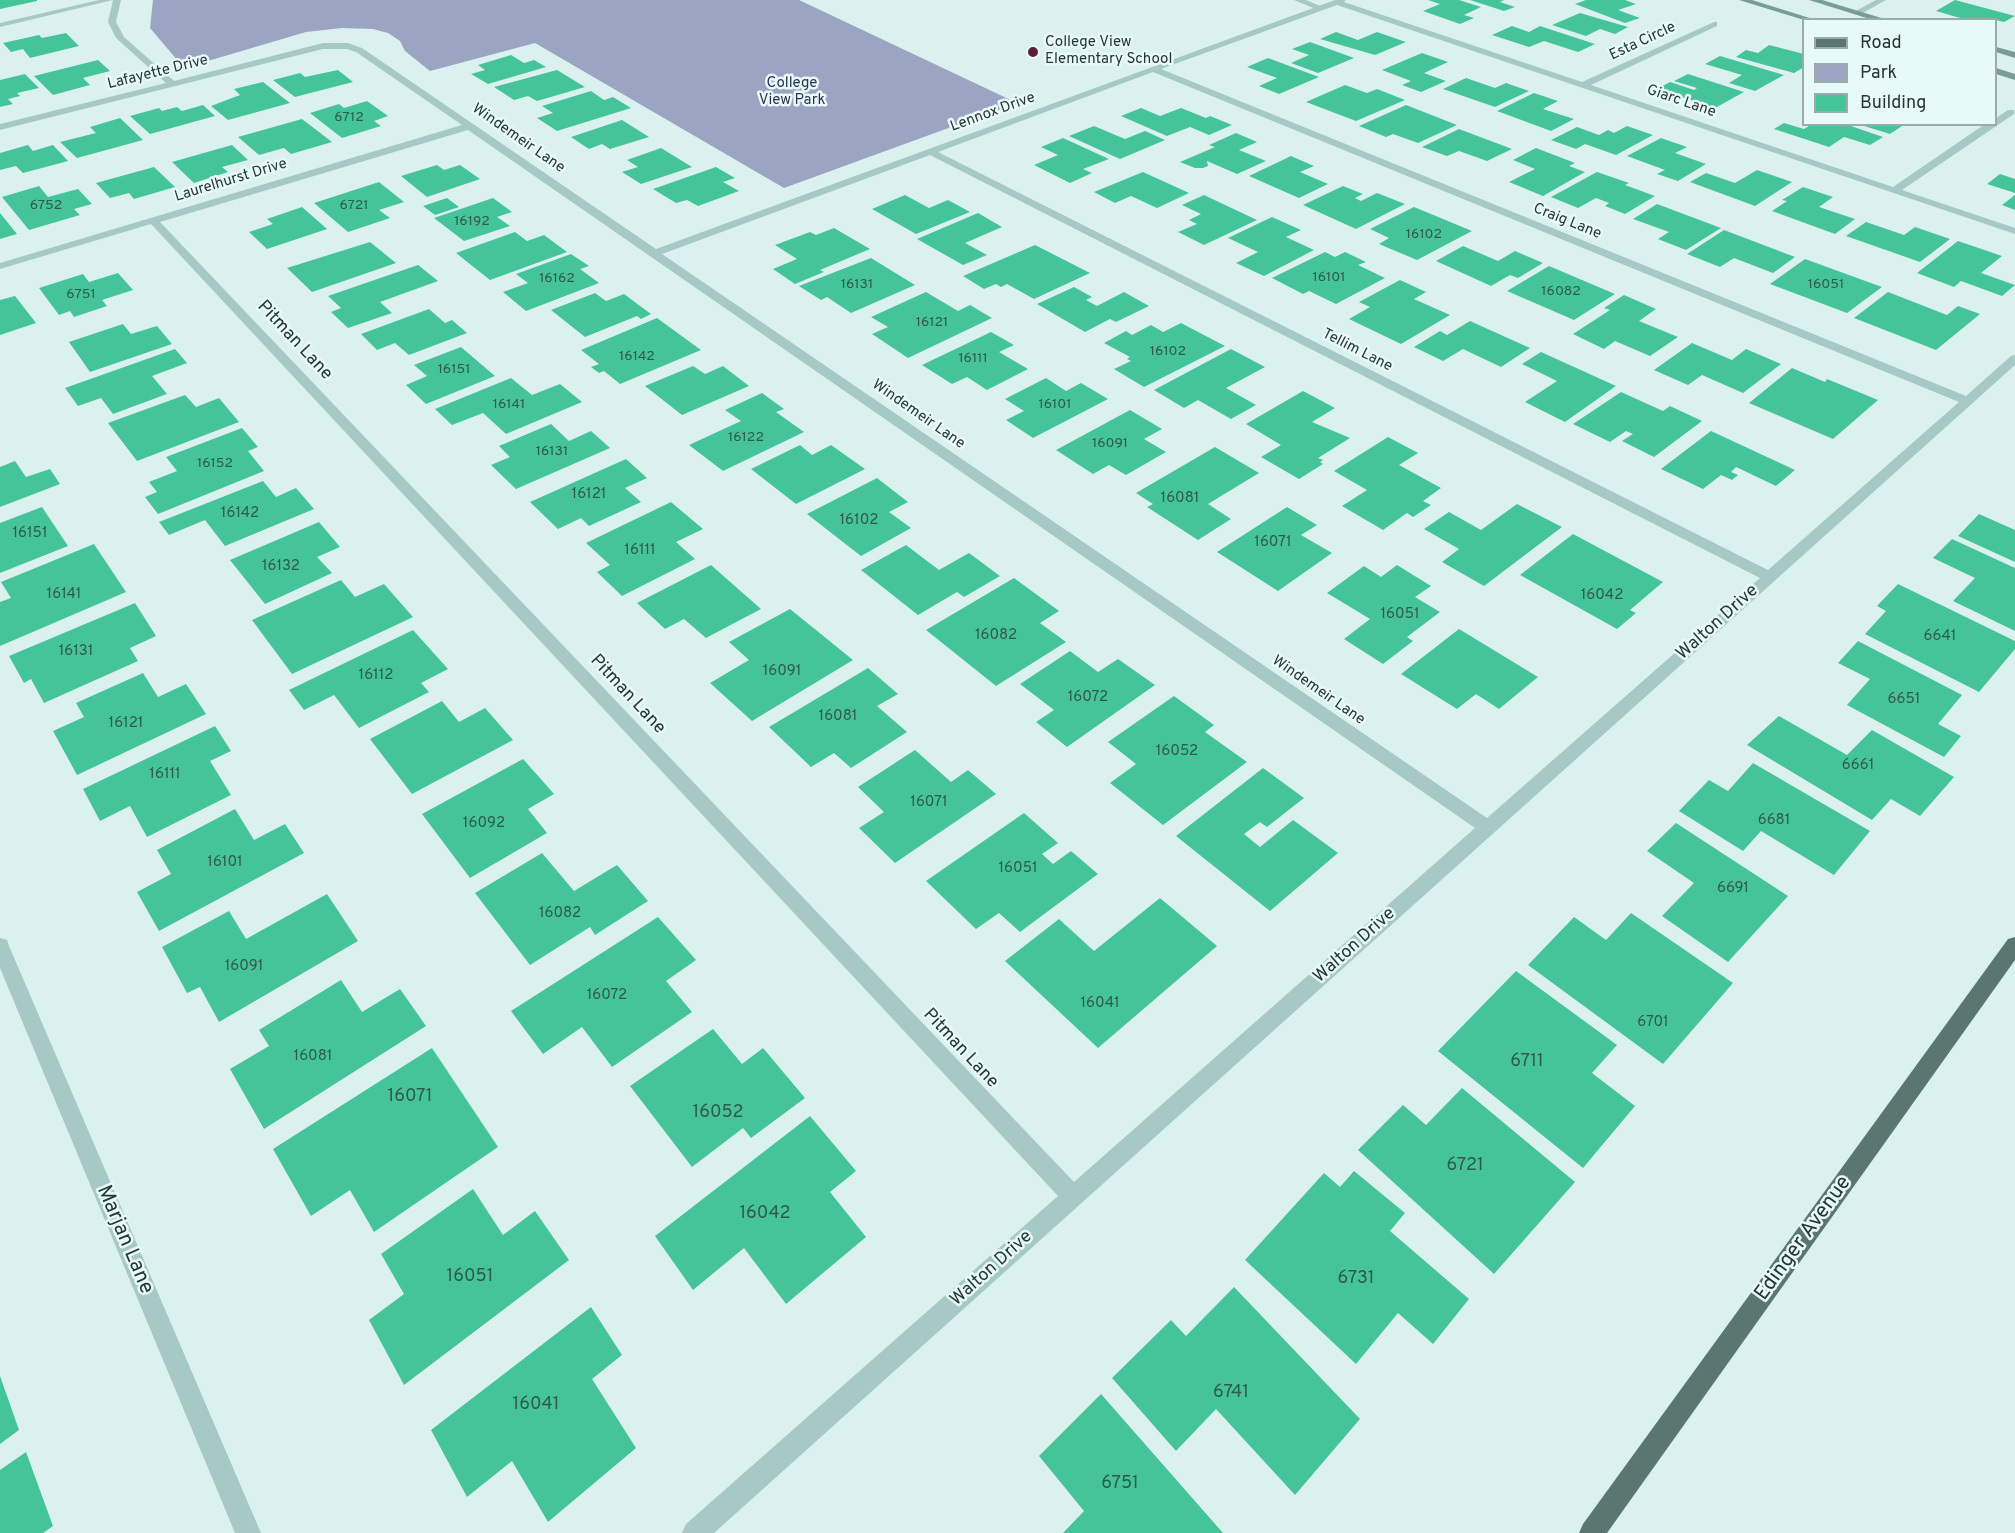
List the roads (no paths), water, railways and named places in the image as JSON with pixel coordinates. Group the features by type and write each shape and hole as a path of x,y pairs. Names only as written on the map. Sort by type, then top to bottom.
{"main road":[{"path":"1743,0 1805,18"},
{"path":"1813,0 1878,18"},
{"path":"1997,50 2015,55"},
{"path":"1997,72 2015,77"},
{"name":"Edinger Avenue","path":"1592,1533 2015,945"}],"street":[{"path":"0,25 109,0"},
{"path":"117,0 112,22 120,38 172,83"},
{"path":"1298,0 1321,8"},
{"path":"1858,12 1882,0"},
{"name":"Lennox Drive","path":"655,253 1340,1"},
{"name":"Giarc Lane","path":"1340,1 2015,231"},
{"name":"Esta Circle","path":"1583,85 1714,24"},
{"name":"Lafayette Drive","path":"0,127 323,46"},
{"name":"Windemeir Lane","path":"323,46 348,46 359,50 1488,828"},
{"name":"Craig Lane","path":"1155,70 1967,401"},
{"path":"1997,121 2011,112"},
{"name":"Laurelhurst Drive","path":"0,266 470,126"},
{"path":"1895,190 1990,126"},
{"name":"Tellim Lane","path":"931,152 1770,577"},
{"name":"Pitman Lane","path":"153,220 1073,1197"},
{"name":"Walton Drive","path":"695,1533 2015,359"},
{"name":"Marjan Lane","path":"0,946 248,1533"}],"place":[{"name":"College View Elementary School","path":"1033,52"}],"park label":[{"name":"College View Park","path":"792,92"}]}
